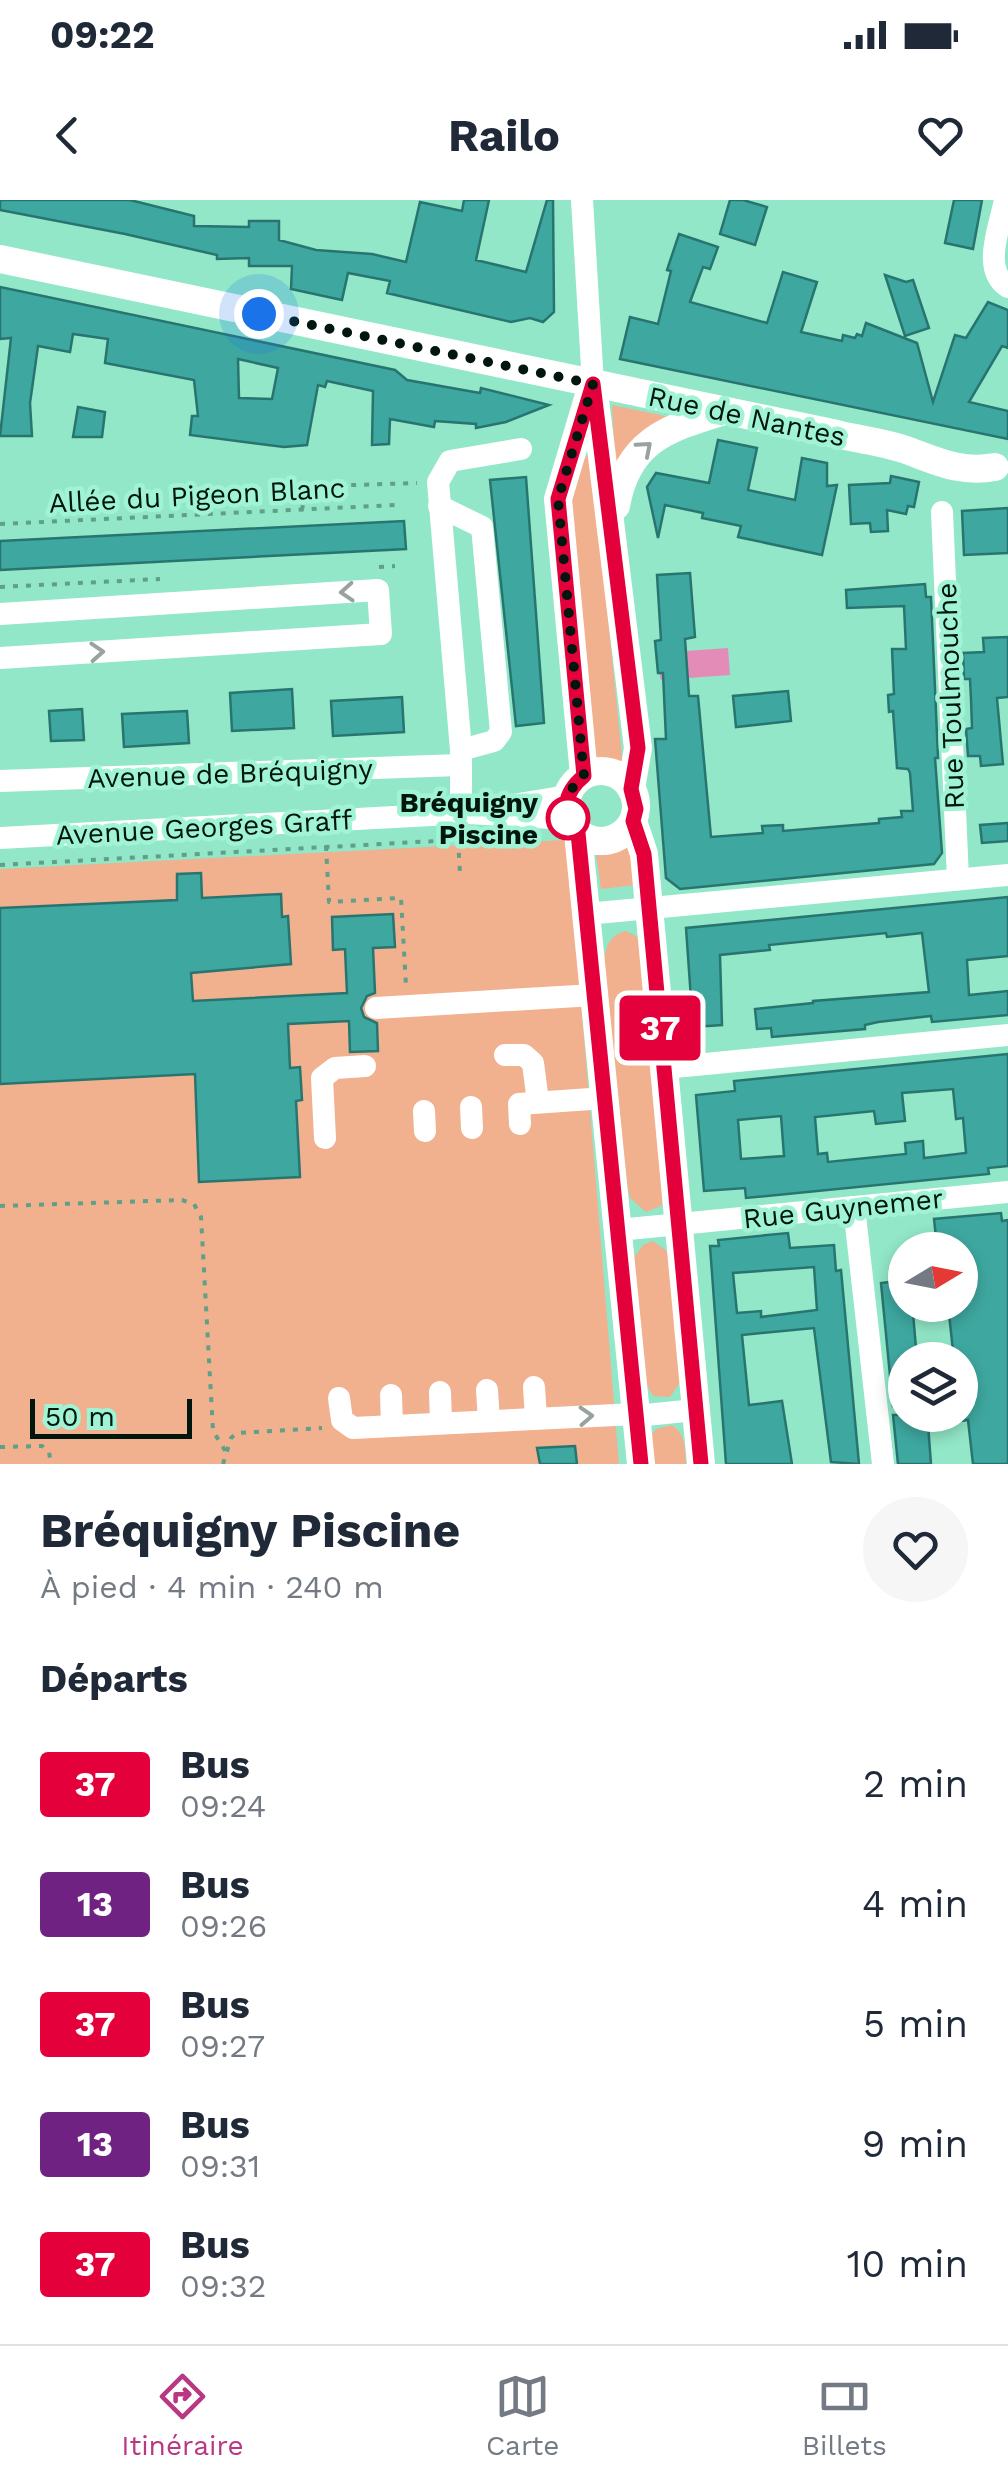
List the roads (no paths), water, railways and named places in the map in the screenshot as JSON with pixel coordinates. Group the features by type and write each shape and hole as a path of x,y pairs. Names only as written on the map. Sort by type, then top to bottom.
{"main road":[{"name":"Rue de Nantes","path":"0,259 908,450 949,466 974,471 1001,468"},
{"path":"593,384 638,748 631,789 636,809 633,821 644,854 701,1464"},
{"path":"593,384 558,499 574,806 641,1464"},
{"path":"612,527 619,490 632,460 666,430 725,411"},
{"path":"574,806 606,772 618,776 631,789"},
{"path":"574,806 599,842 615,838 633,821"}],"street":[{"path":"582,200 593,384"},
{"path":"1005,200 993,262 998,279 1008,287"},
{"path":"469,813 461,796 438,482 450,460 520,449"},
{"path":"440,506 482,527 501,732 494,741 460,757"},
{"name":"Rue Toulmouche","path":"942,512 958,880"},
{"path":"0,614 378,590 381,634 0,658"},
{"name":"Avenue de Bréquigny","path":"0,782 460,757"},
{"name":"Avenue Georges Graff","path":"0,838 574,806"},
{"path":"586,914 1008,874"},
{"path":"376,1008 594,995"},
{"path":"664,1068 1008,1035"},
{"path":"505,1056 524,1055 533,1063 538,1102"},
{"path":"324,1138 322,1078 336,1068 366,1066"},
{"path":"520,1124 518,1104 605,1098"},
{"name":"Rue Guynemer","path":"618,1230 1008,1192"},
{"path":"854,1206 883,1464"},
{"path":"534,1387 536,1418"},
{"path":"487,1390 488,1421"},
{"path":"440,1392 441,1423"},
{"path":"390,1395 392,1426"},
{"path":"339,1398 343,1422 353,1428 695,1410"}],"place":[{"name":"Bréquigny Piscine","path":"568,818"}]}
